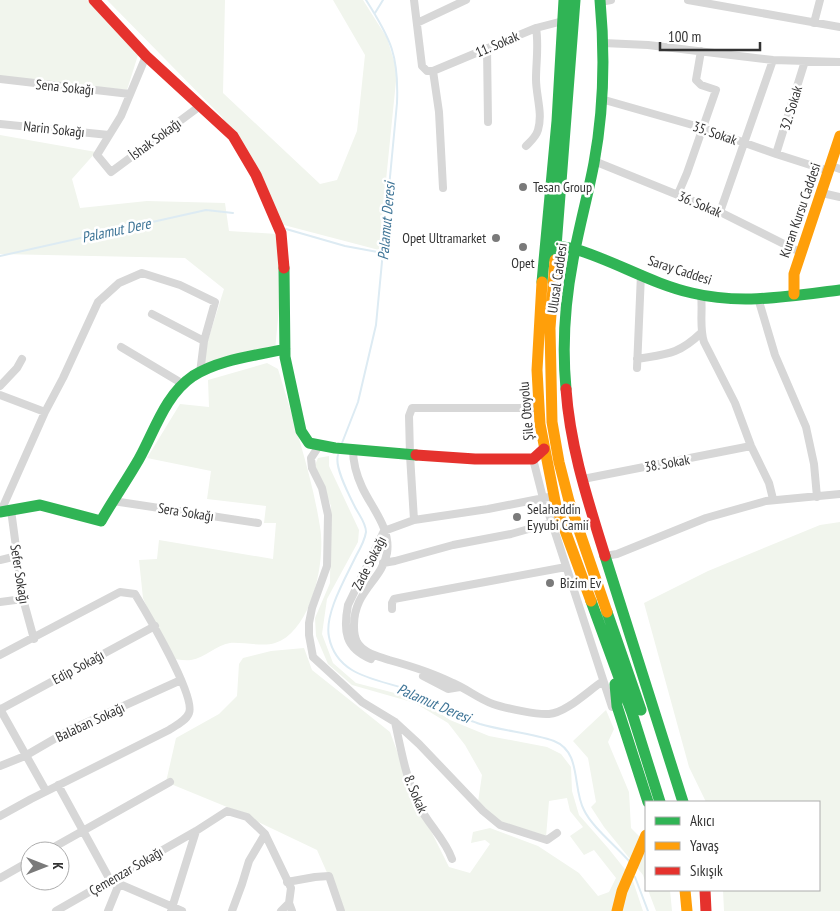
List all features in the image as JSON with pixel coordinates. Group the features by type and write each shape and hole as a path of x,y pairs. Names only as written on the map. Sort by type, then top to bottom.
{"main road":[{"path":"94,0 146,56 233,136 256,175 281,232 284,263 285,357 300,431 310,443 319,446 410,455 509,460 533,459 544,448"},
{"name":"Şile Otoyolu","path":"564,0 556,121 541,290 537,370 548,497 614,664 632,713 660,801"},
{"name":"Şile Otoyolu","path":"575,0 550,328 552,422 569,502 645,720 668,801"},
{"name":"Ulusal Caddesi","path":"604,0 601,99 594,162 575,249 568,292 565,375 568,415 574,447 605,556 667,749"},
{"name":"Kuran Kursu Caddesi","path":"794,294 794,274 822,193 833,169 840,136"},
{"name":"Saray Caddesi","path":"557,246 591,254 674,287 702,295 758,298 840,290"},
{"path":"4,511 40,505 101,521 143,451 169,402 183,384 200,373 218,366 285,349"},
{"path":"614,664 617,706 648,801"},
{"path":"667,749 673,801"},
{"path":"667,749 684,801"},
{"path":"617,911 618,901 626,880 645,838"},
{"path":"677,891 678,911"},
{"path":"685,891 687,911"},
{"path":"705,891 706,911"}],"street":[{"path":"414,0 422,66 427,71 433,72 439,112 443,188"},
{"path":"417,22 466,0"},
{"path":"688,0 730,4 840,27"},
{"path":"814,23 820,0"},
{"name":"11. Sokak","path":"433,72 536,28 563,22"},
{"path":"526,146 535,137 540,108 536,80 538,36 536,28"},
{"path":"603,43 648,45 773,60 840,62"},
{"path":"487,48 488,122"},
{"path":"678,194 716,90 701,85 696,80 701,52"},
{"path":"109,135 121,116 146,56"},
{"path":"720,212 773,60"},
{"name":"32. Sokak","path":"776,154 805,61"},
{"name":"Sena Sokağı","path":"0,79 130,94"},
{"name":"35. Sokak","path":"601,99 703,128 776,154 833,169"},
{"name":"İshak Sokağı","path":"109,135 97,155 111,172 200,106"},
{"name":"Narin Sokağı","path":"0,124 109,135"},
{"name":"36. Sokak","path":"594,162 720,212 802,253"},
{"path":"822,193 840,197"},
{"path":"4,511 45,412 98,302 119,283 142,273 180,285 215,302 204,341 200,373"},
{"path":"636,368 641,274"},
{"path":"702,295 701,333 704,342 735,403 774,499"},
{"path":"758,298 775,355 806,427 814,464 817,496"},
{"path":"152,314 204,341"},
{"path":"636,359 678,351 701,333"},
{"path":"121,347 183,384"},
{"path":"0,386 17,368 22,359"},
{"path":"0,395 45,412"},
{"path":"414,520 409,416 412,408 539,408"},
{"path":"319,446 311,458 312,468 322,488 328,515 329,543 327,566 312,608 309,623 313,657 362,702 395,722 419,744 483,811 500,825 547,840 557,833"},
{"name":"38. Sokak","path":"583,479 751,446"},
{"path":"353,450 362,487 378,515 387,542 387,554 375,577 359,600 354,622 354,633 357,642 363,649 374,655 424,671 461,687 493,704 547,715 559,713 602,681"},
{"path":"533,459 548,497"},
{"path":"605,556 618,554 706,518 774,499 840,494"},
{"name":"Zade Sokağı","path":"461,687 448,689 419,674 380,662 357,652 351,645 346,629 348,605 384,531 414,520 488,509 548,497"},
{"name":"Sera Sokağı","path":"113,501 258,523"},
{"name":"Sefer Sokağı","path":"4,511 17,556 23,599 34,639"},
{"path":"382,563 557,522 566,567 615,717"},
{"path":"0,560 17,556"},
{"path":"392,609 392,603 399,598 566,567"},
{"path":"0,655 34,639 120,592 135,594 155,626 181,680 191,706 189,714 183,721 147,742 46,791 0,816"},
{"path":"0,602 23,599"},
{"path":"579,609 594,613"},
{"name":"Edip Sokağı","path":"0,709 155,626"},
{"name":"Balaban Sokağı","path":"0,766 25,756 68,731 181,680"},
{"path":"0,709 46,791"},
{"name":"8. Sokak","path":"395,722 406,773 418,804 430,825 449,850 452,859"},
{"path":"64,841 170,782"},
{"path":"58,785 110,880 172,909 182,911"},
{"name":"Çemenzar Sokağı","path":"56,911 196,831 227,811 247,817 265,834"},
{"path":"172,909 196,831"},
{"path":"265,834 291,888 291,907 281,911"},
{"path":"232,911 249,861 265,834"},
{"path":"0,878 20,867"},
{"path":"287,882 316,876 329,876 341,911"},
{"path":"108,911 119,884"}],"shaded area":[{"path":"0,0 87,0 138,55 127,90 0,76"},
{"path":"107,0 225,0 223,93 320,184 337,180 357,131 365,55 333,0 363,0 387,38 397,71 379,250 280,224 222,117"},
{"path":"0,135 96,152 72,179 80,208 147,201 225,203 229,231 277,234 284,256 275,350 200,366 224,289 185,258 0,254"},
{"path":"267,363 278,369 302,448 317,507 321,557 314,593 307,610 298,624 288,636 275,643 265,645 230,643 220,646 196,659 169,658 143,598 139,560 157,559 159,540 273,559 276,523 264,523 266,506 207,499 211,471 147,458 180,404 209,407 208,380"},
{"path":"329,456 329,466 359,530 358,542 327,599 322,634 333,663 356,683 418,699 450,720 489,736 547,747 561,754 571,767 572,791 579,815 632,878 643,911 344,911 317,850 227,807 166,782 176,738 219,714 237,696 239,664 243,658 271,651 304,648 312,670 390,732 414,797 449,867 470,873 490,844 485,840 471,843 473,832 490,828 538,846 579,873 598,896 609,892 616,878 594,850 584,855 570,836 583,827 570,811 567,798 549,801 546,837 502,824 478,802 482,775 465,745 448,723 415,703 352,685 328,664 316,636 315,618 330,583 331,506 315,465 318,458"},
{"path":"840,522 840,911 724,911 723,891 820,891 820,801 706,801 689,767 644,603 708,571 820,525"},
{"path":"606,710 614,729 608,742 629,792 631,828 645,842 645,881 643,875 604,827 591,807 596,802 588,758 573,741"},
{"path":"648,891 670,891 672,911 656,911"}],"waterway":[{"name":"Palamut Deresi","path":"342,443 358,402 376,325 397,103 397,73 392,48 382,26 366,0"},
{"path":"375,13 383,0"},
{"name":"Palamut Dere","path":"0,256 206,210 233,213"},
{"name":"Palamut Dere","path":"286,229 345,246 383,253"},
{"name":"Palamut Deresi","path":"338,455 337,460 340,474 366,529 365,538 337,596 328,628 334,651 341,661 350,669 362,675 418,693 455,715 480,724 545,738 563,746 573,762 580,801 584,810 598,830 629,861"},
{"name":"Palamut Deresi","path":"635,877 648,911"}],"traffic: fast":[{"path":"542,282 557,121 564,0"},
{"path":"555,260 575,0"},
{"path":"566,389 564,340 570,276 594,163 602,102 603,41 600,0"},
{"path":"557,246 575,249"},
{"path":"575,249 662,284 710,297 766,298 840,290"},
{"path":"284,268 285,357 301,431 309,443 335,448 416,455"},
{"path":"0,512 40,505 101,521 139,459 168,403 183,384 203,370 238,359 285,349"},
{"path":"605,556 683,801"},
{"path":"591,601 632,713 660,801"},
{"path":"607,612 641,710"},
{"path":"615,684 617,706 648,801"}],"traffic: slow":[{"path":"794,294 794,274 840,136"},
{"path":"555,260 550,328 552,422 559,462 569,501 607,612"},
{"path":"542,282 537,370 540,424 556,506 591,601"},
{"path":"617,911 622,891 645,837"},
{"path":"685,891 687,911"}],"traffic: jam":[{"path":"94,0 146,56 233,136 256,175 281,233 284,268"},
{"path":"566,389 571,432 586,494 605,556"},
{"path":"416,455 475,459 533,459 544,449"},
{"path":"705,891 706,911"}],"place":[{"name":"Tesan Group","path":"523,187"},
{"name":"Opet Ultramarket","path":"496,238"},
{"name":"Opet","path":"523,247"},
{"name":"Selahaddin Eyyubi Camii","path":"517,517"},
{"name":"Bizim Ev","path":"550,583"}]}
